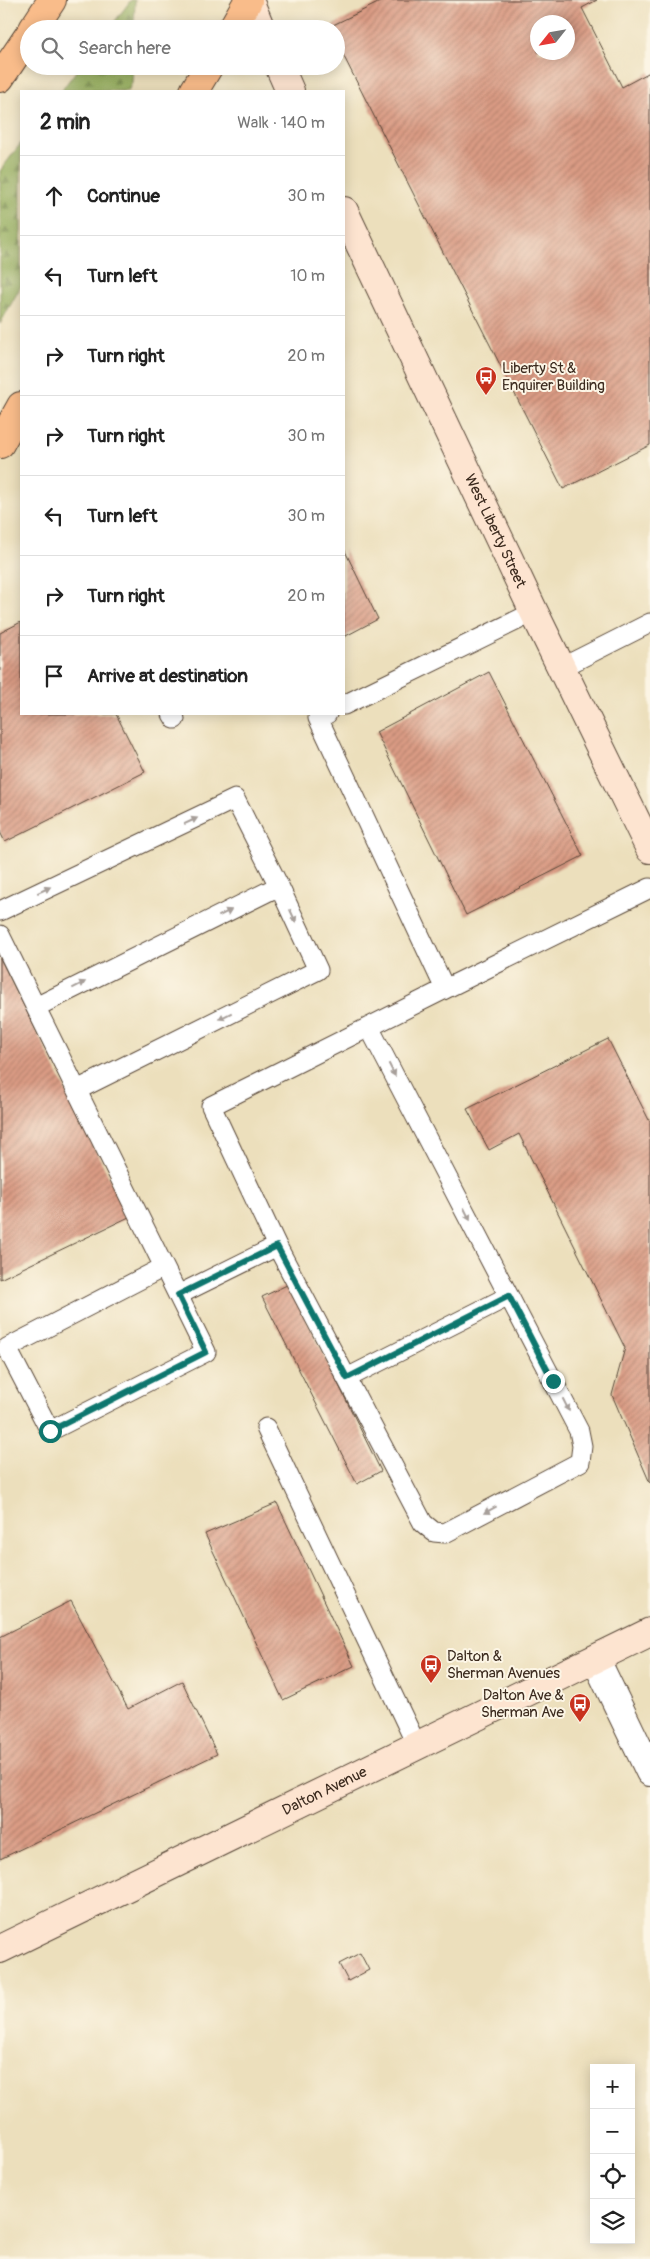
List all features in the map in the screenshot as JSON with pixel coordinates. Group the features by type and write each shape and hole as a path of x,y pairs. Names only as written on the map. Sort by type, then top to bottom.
{"main road":[{"path":"39,20 52,0"},
{"path":"237,20 248,0"},
{"path":"248,0 257,20"},
{"path":"0,78 20,48"},
{"path":"195,90 204,75"},
{"path":"283,75 290,90"},
{"name":"West Liberty Street","path":"345,212 380,291 650,849"},
{"path":"0,444 20,414"},
{"name":"Dalton Avenue","path":"0,1949 650,1632"}],"street":[{"path":"596,1660 650,1772"}],"lane":[{"path":"345,706 534,612"},
{"path":"561,668 650,623"},
{"path":"325,715 318,718 445,989"},
{"path":"0,911 235,799 279,886 318,970 77,1090"},
{"path":"36,1007 279,886"},
{"path":"369,1027 579,1431 582,1446 580,1462 445,1533 434,1532 423,1522 277,1246 211,1106 369,1027 445,989 650,888"},
{"path":"0,935 206,1352 50,1431 7,1348 164,1267"},
{"path":"178,1295 277,1246"},
{"path":"347,1378 509,1296"},
{"path":"266,1428 417,1746"}],"green space":[{"path":"131,0 135,0 134,20 116,20"},
{"path":"73,75 132,75 128,90 62,90"},
{"path":"20,144 20,288 0,324 0,171"}],"building":[{"path":"384,0 597,0 582,8 622,87 650,72 650,445 563,489 345,59 345,20 343,20"},
{"path":"345,551 378,619 345,636"},
{"path":"20,623 20,715 116,715 145,772 5,842 0,832 0,633"},
{"path":"489,672 583,856 466,915 376,732"},
{"path":"0,958 129,1217 0,1279"},
{"path":"608,1039 650,1122 650,1483 612,1395 625,1348 519,1134 489,1150 467,1109"},
{"path":"289,1284 381,1471 357,1484 262,1297"},
{"path":"277,1503 354,1666 283,1700 205,1534"},
{"path":"71,1601 128,1709 182,1681 217,1754 0,1859 0,1637"},
{"path":"360,1953 369,1970 348,1981 339,1964"}],"place":[{"name":"Liberty St & Enquirer Building","path":"486,396"},
{"name":"Dalton & Sherman Avenues","path":"431,1684"},
{"name":"Dalton Ave & Sherman Ave","path":"580,1723"}],"route":[{"path":"50,1431 206,1352 178,1295 277,1246 347,1378 509,1296 553,1381"}]}
